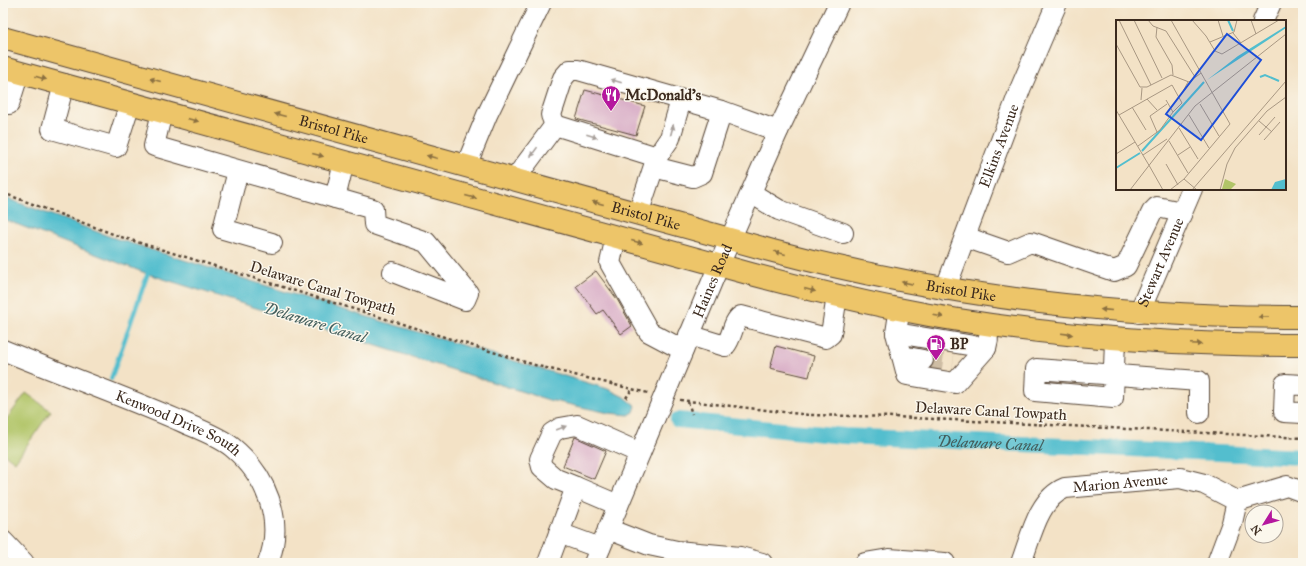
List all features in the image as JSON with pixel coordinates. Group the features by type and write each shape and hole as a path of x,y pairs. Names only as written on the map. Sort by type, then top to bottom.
{"highway":[{"name":"Bristol Pike","path":"3,38 832,267 945,290 1042,304 1139,313 1198,316 1303,317"},
{"name":"Bristol Pike","path":"11,70 719,265 837,296 900,310 992,325 1115,339 1198,344 1303,345"}],"street":[{"path":"466,166 487,116 541,3"},
{"name":"Haines Road","path":"597,555 719,265 778,131 839,3"},
{"name":"Elkins Avenue","path":"945,290 1021,87 1057,3"},
{"path":"1264,20 1271,3"},
{"path":"3,102 9,104 11,70"},
{"path":"722,111 702,173 693,177 555,125 551,115 562,78 570,70 578,70 722,111 778,131"},
{"path":"64,84 52,129 116,148 130,103"},
{"path":"638,214 656,162 670,138 680,100"},
{"path":"162,112 154,146 373,209 374,224 426,242 468,293 465,300 392,272"},
{"path":"514,180 555,125"},
{"path":"335,198 344,162"},
{"path":"238,171 223,229 272,243"},
{"name":"Stewart Avenue","path":"1139,313 1192,190"},
{"path":"751,193 778,210 843,233"},
{"path":"965,237 1008,252 1031,242 1114,271 1126,266 1152,212 1157,207 1182,212"},
{"path":"616,237 610,263 649,332 686,343 725,346 729,342 737,319 741,316 826,338 831,334 837,296"},
{"path":"900,310 896,333 907,375 955,383 961,365 986,348 992,325"},
{"path":"896,333 986,348"},
{"path":"1115,339 1114,375 1199,381 1199,412"},
{"name":"Kenwood Drive South","path":"3,350 158,411 221,440 232,447 246,460 260,479 272,504 275,522 274,540 268,563"},
{"path":"902,356 923,360"},
{"path":"1303,385 1285,384 1284,412 1303,413"},
{"path":"618,504 548,474 542,467 540,459 552,433 560,428 577,425 640,453"},
{"name":"Marion Avenue","path":"1021,563 1044,505 1057,491 1065,488 1180,478 1204,484 1237,501"},
{"path":"1217,563 1232,523 1237,501 1287,486 1303,492"},
{"path":"548,563 576,487"},
{"path":"608,529 649,545 703,559 740,557 762,563"},
{"path":"559,533 597,555"},
{"path":"3,541 24,563"},
{"path":"865,563 889,559 945,563"}],"path":[{"name":"Delaware Canal Towpath","path":"3,193 136,241 538,366 640,391"},
{"path":"626,398 632,389"},
{"name":"Delaware Canal Towpath","path":"679,400 809,415 895,417 1303,438"},
{"path":"688,402 692,414"}],"green space":[{"path":"26,393 51,411 15,462 3,453 3,424"}],"water":[{"path":"3,197 111,237 318,302 608,389 626,398 636,406 634,412 629,415 609,413 549,400 148,274 3,219"}],"building":[{"name":"McDonald's","path":"585,90 645,106 636,135 576,119"},
{"path":"596,271 617,299 632,326 621,334 603,310 597,314 576,286"},
{"path":"776,346 814,356 809,377 770,368"},
{"path":"575,437 606,451 594,479 563,466"}],"waterway":[{"path":"111,379 149,270"},
{"name":"Delaware Canal","path":"678,420 844,436 1303,457"}],"tunnel":[{"path":"923,360 953,364"}],"place":[{"name":"McDonald's","path":"611,112"},
{"name":"BP","path":"936,361"}]}
